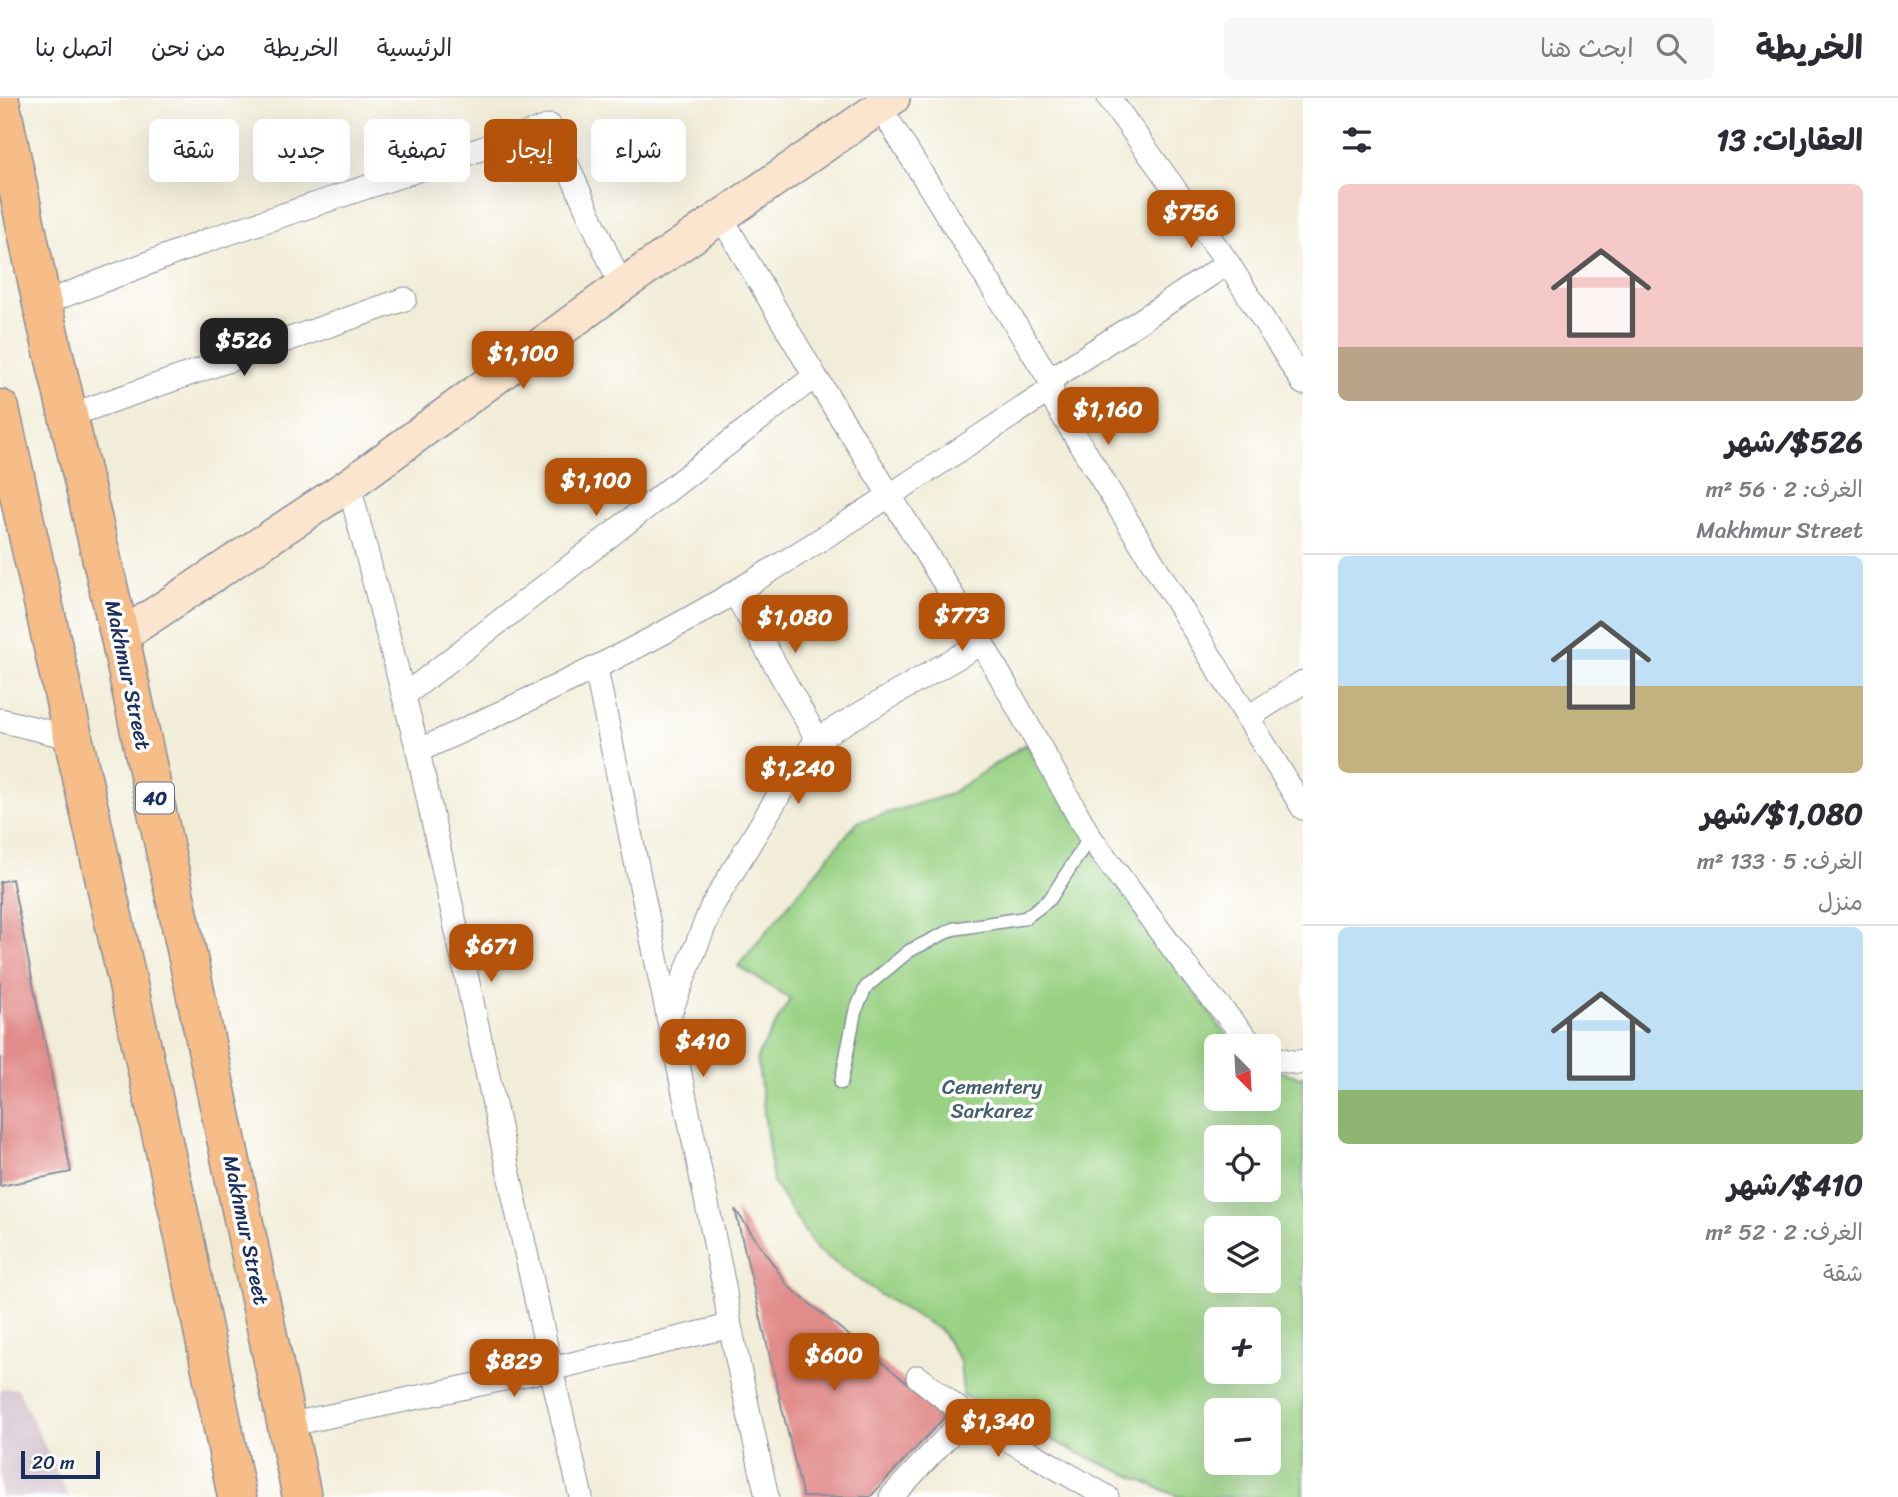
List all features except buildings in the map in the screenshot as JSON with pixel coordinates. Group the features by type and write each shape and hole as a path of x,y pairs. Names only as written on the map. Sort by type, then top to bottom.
{"highway":[{"name":"Makhmur Street","path":"0,102 42,304 120,637 302,1497"},
{"path":"0,409 184,1236 237,1497"}],"street":[{"path":"1109,98 1228,263 1303,383"},
{"path":"120,637 349,485 621,286 886,103 1051,384 1055,401 1303,808"},
{"path":"42,304 211,239 550,126 621,286"},
{"path":"721,217 815,376 982,643 1090,837 1195,978 1243,1034"},
{"path":"418,751 596,669 735,593 890,495 1228,263"},
{"path":"68,416 405,299"},
{"path":"405,695 815,376"},
{"path":"349,485 418,751 581,1497"},
{"path":"735,593 817,739"},
{"path":"668,1018 712,906 780,793 817,739 982,643"},
{"path":"596,669 767,1497"},
{"path":"1247,718 1303,682"},
{"path":"0,720 73,738"},
{"path":"1281,1060 1297,1063 1303,1061"},
{"path":"287,1425 551,1369 730,1326"},
{"path":"918,1377 967,1416 1107,1497"},
{"path":"891,1497 967,1416"}],"lane":[{"path":"841,1083 855,1012 866,987 909,951 953,929 1025,918 1049,899 1090,837"}],"shaded area":[{"path":"0,1388 18,1389 69,1497 0,1497"}],"green space":[{"name":"Cementery Sarkarez","path":"1026,744 1117,885 1226,1034 1204,1034 1204,1111 1281,1111 1281,1072 1303,1076 1303,1497 1179,1497 1078,1453 963,1395 960,1361 940,1330 880,1295 816,1249 773,1182 757,1057 790,999 738,966 857,822 948,795"}]}
